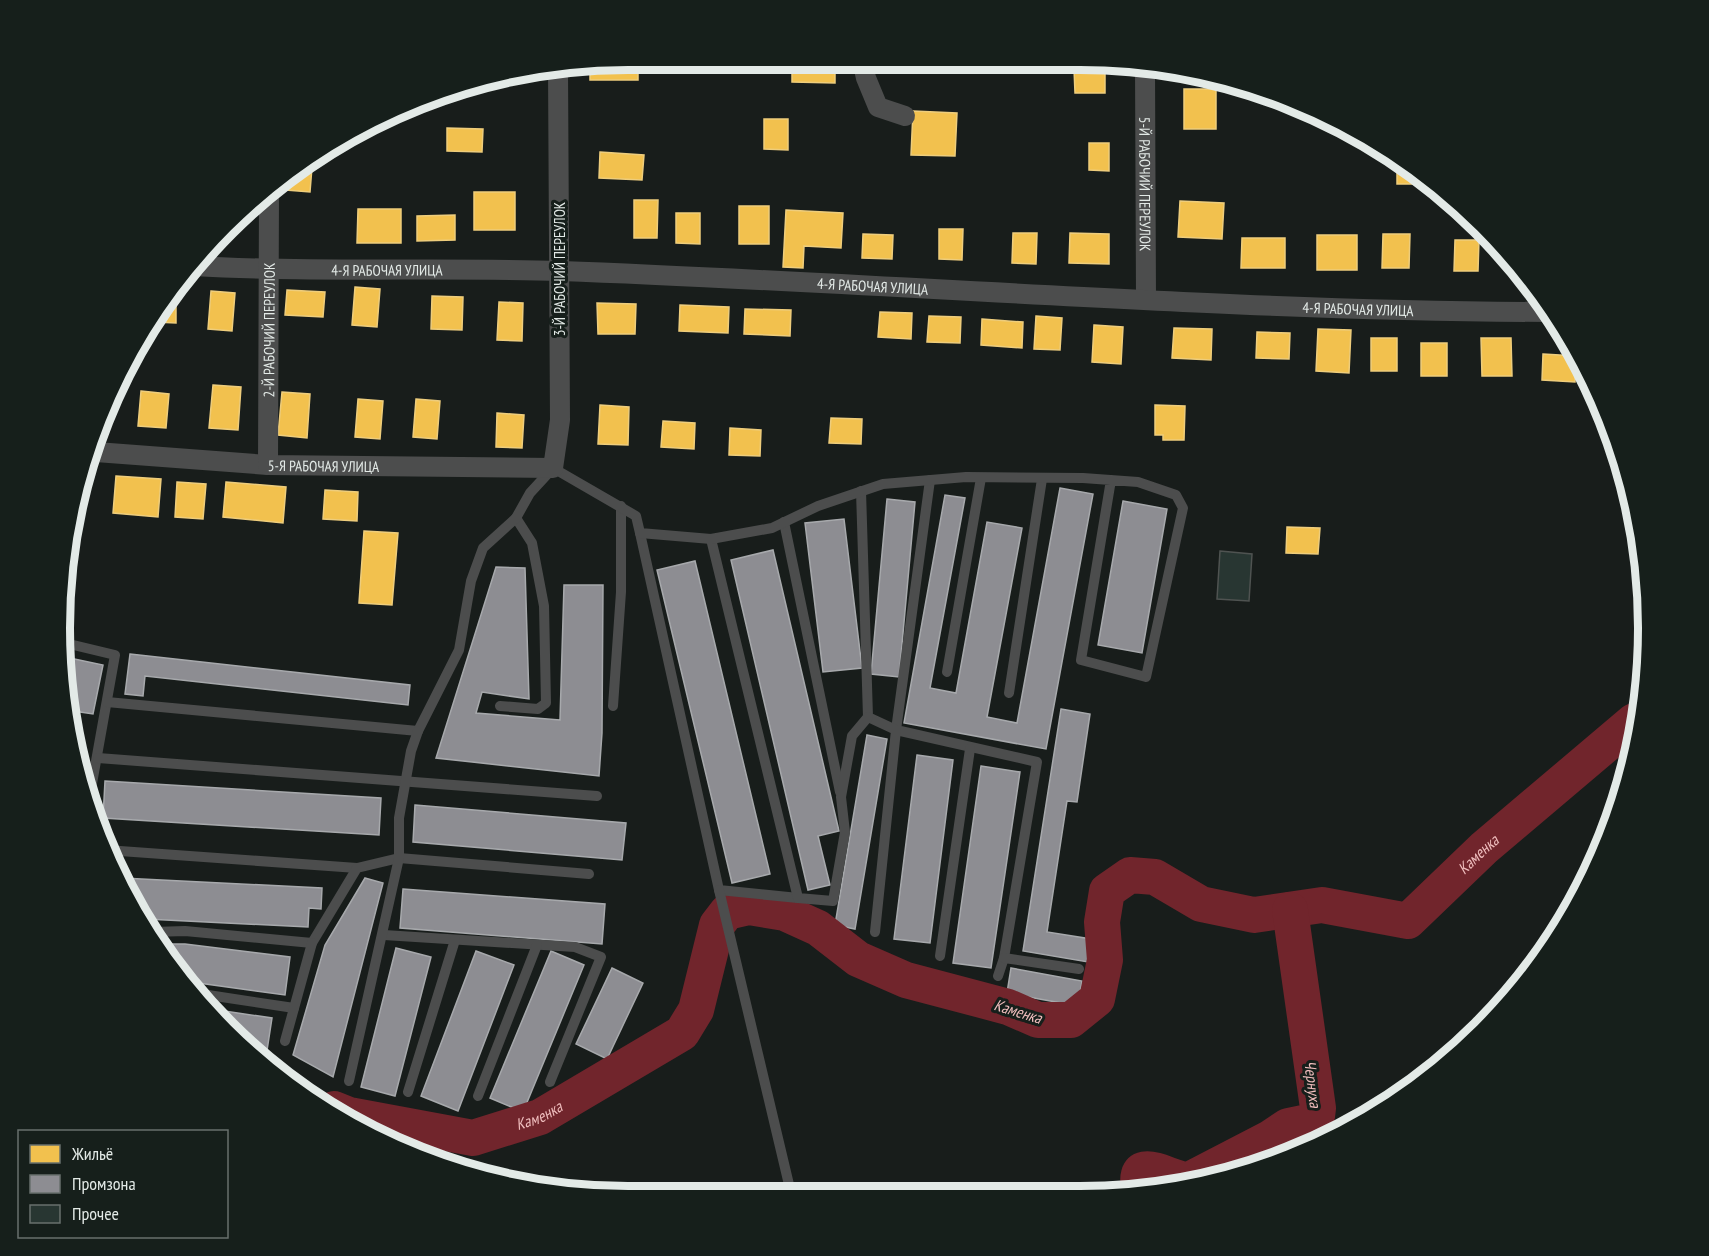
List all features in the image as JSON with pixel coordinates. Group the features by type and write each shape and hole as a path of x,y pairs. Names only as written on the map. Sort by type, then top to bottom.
{"street":[{"path":"864,70 878,107 905,116"},
{"name":"5-Й РАБОЧИЙ ПЕРЕУЛОК","path":"1145,74 1146,299"},
{"name":"3-Й РАБОЧИЙ ПЕРЕУЛОК","path":"553,468 561,420 558,75"},
{"name":"2-Й РАБОЧИЙ ПЕРЕУЛОК","path":"268,465 269,202"},
{"name":"4-Я РАБОЧАЯ УЛИЦА","path":"204,267 268,270 558,271 1146,299 1540,312"},
{"name":"5-Я РАБОЧАЯ УЛИЦА","path":"99,452 268,465 553,468"}],"lane":[{"path":"349,1081 384,935 399,858 399,818 418,730 459,650 471,581 483,548 516,518 530,494 553,468 636,516 738,978 789,1186"},
{"path":"640,533 711,539 772,528 818,506 883,483 981,478 1111,480 1138,482 1176,495 1183,508 1146,677 1081,660 1111,480"},
{"path":"947,672 981,478"},
{"path":"1009,693 1042,479"},
{"path":"875,932 896,730 930,480"},
{"path":"841,798 852,736 868,717 861,491"},
{"path":"613,706 621,592 621,506"},
{"path":"500,706 538,709 546,703 544,606 532,543 516,518"},
{"path":"719,890 833,902 845,832 841,798 784,522"},
{"path":"711,539 798,898"},
{"path":"71,644 115,655 92,783"},
{"path":"107,702 418,730"},
{"path":"868,717 896,730 970,749 1037,762 1004,958 998,976"},
{"path":"940,956 970,749"},
{"path":"98,758 597,796"},
{"path":"117,851 357,868 399,858 589,874"},
{"path":"285,1041 312,943 357,868"},
{"path":"160,932 185,931 312,943"},
{"path":"384,935 575,947 602,957 550,1082"},
{"path":"408,1092 455,940"},
{"path":"478,1096 537,945"},
{"path":"1004,958 1079,969"},
{"path":"208,995 294,1008"}],"building: Жильё":[{"path":"638,70 638,80 590,80 590,72"},
{"path":"792,70 835,70 835,83 792,82"},
{"path":"917,70 917,72 889,71"},
{"path":"1074,70 1105,71 1105,93 1075,93"},
{"path":"1184,89 1216,89 1216,129 1184,129"},
{"path":"913,111 957,113 955,156 911,155"},
{"path":"764,119 788,119 788,150 764,149"},
{"path":"447,128 483,129 482,152 447,151"},
{"path":"1089,143 1109,143 1109,171 1089,170"},
{"path":"600,152 644,155 642,180 599,178"},
{"path":"312,169 310,192 286,188"},
{"path":"1397,169 1417,184 1397,184"},
{"path":"474,192 515,192 515,230 474,230"},
{"path":"634,200 658,200 657,238 634,238"},
{"path":"1180,201 1224,203 1222,239 1178,237"},
{"path":"739,206 769,206 769,244 739,244"},
{"path":"358,209 401,209 401,243 357,243"},
{"path":"786,210 843,213 841,248 804,246 803,268 783,267"},
{"path":"676,213 700,213 700,244 676,243"},
{"path":"455,215 455,240 417,241 417,216"},
{"path":"939,229 963,229 962,260 939,259"},
{"path":"1013,233 1037,233 1036,264 1012,263"},
{"path":"1070,233 1109,234 1109,264 1069,263"},
{"path":"863,234 893,235 892,259 862,258"},
{"path":"1383,234 1410,234 1409,268 1382,268"},
{"path":"1317,235 1357,235 1357,270 1317,270"},
{"path":"1242,238 1285,238 1285,268 1241,268"},
{"path":"1455,240 1479,240 1478,271 1454,271"},
{"path":"355,287 380,289 377,327 352,325"},
{"path":"287,290 325,292 323,317 285,315"},
{"path":"211,291 235,293 232,331 208,329"},
{"path":"432,296 463,297 462,330 431,329"},
{"path":"176,302 176,323 161,322"},
{"path":"499,302 523,303 522,341 497,340"},
{"path":"597,303 636,304 635,334 598,334"},
{"path":"680,305 729,307 728,333 679,331"},
{"path":"745,309 791,310 790,336 744,334"},
{"path":"880,312 912,313 911,339 878,337"},
{"path":"929,316 961,317 960,343 927,342"},
{"path":"1036,316 1062,318 1060,350 1034,349"},
{"path":"982,319 1023,322 1022,348 981,345"},
{"path":"1094,325 1123,327 1121,364 1092,362"},
{"path":"1174,328 1212,329 1211,360 1172,358"},
{"path":"1318,329 1351,330 1349,373 1316,371"},
{"path":"1257,332 1290,333 1289,359 1256,358"},
{"path":"1371,338 1397,338 1397,371 1371,371"},
{"path":"1481,338 1511,338 1512,376 1482,376"},
{"path":"1421,343 1447,343 1447,376 1421,376"},
{"path":"1543,354 1567,355 1575,371 1575,382 1542,380"},
{"path":"213,385 241,387 238,430 209,428"},
{"path":"141,391 169,394 166,428 138,426"},
{"path":"282,392 310,394 307,438 278,435"},
{"path":"358,399 383,401 380,439 355,437"},
{"path":"416,399 440,401 437,439 413,437"},
{"path":"600,405 629,407 628,445 598,444"},
{"path":"1155,405 1185,406 1184,440 1163,440 1163,435 1155,435"},
{"path":"497,413 524,415 522,448 496,447"},
{"path":"831,418 862,419 861,444 829,443"},
{"path":"663,421 695,423 694,449 661,447"},
{"path":"730,428 761,430 760,456 729,455"},
{"path":"116,476 161,479 158,517 113,513"},
{"path":"177,482 206,484 203,519 175,517"},
{"path":"226,482 286,487 283,523 223,517"},
{"path":"325,490 358,492 357,521 323,519"},
{"path":"1287,527 1320,528 1318,554 1286,553"},
{"path":"364,531 398,533 392,605 359,603"}],"building: Промзона":[{"path":"1060,488 1093,494 1046,749 904,723 945,495 965,498 930,688 956,693 987,522 1022,528 987,717 1017,723"},
{"path":"887,499 915,502 899,677 871,674"},
{"path":"1123,501 1167,509 1142,653 1098,645"},
{"path":"844,519 862,668 823,672 805,523"},
{"path":"773,550 839,831 818,836 830,885 808,890 731,560"},
{"path":"695,561 770,874 732,883 657,570"},
{"path":"496,567 525,568 529,699 482,692 476,713 560,720 564,585 603,585 602,733 599,776 436,758"},
{"path":"130,654 410,685 408,705 145,676 143,696 125,694"},
{"path":"72,658 103,665 93,714 77,712"},
{"path":"1061,709 1090,714 1077,802 1067,801 1047,932 1091,939 1088,962 1023,951"},
{"path":"867,735 887,739 855,929 835,925"},
{"path":"917,755 953,760 930,943 894,939"},
{"path":"981,766 1020,772 991,968 953,963"},
{"path":"105,781 381,798 379,835 104,818"},
{"path":"415,805 626,823 622,860 413,842"},
{"path":"130,878 322,888 321,909 309,908 308,927 153,919"},
{"path":"365,878 383,883 333,1077 293,1055 325,945"},
{"path":"403,889 605,904 602,944 400,928"},
{"path":"169,944 290,957 285,995 199,983"},
{"path":"396,948 431,957 395,1096 361,1087"},
{"path":"476,951 514,965 458,1111 421,1096"},
{"path":"551,951 584,965 523,1112 490,1098"},
{"path":"612,968 643,983 607,1059 576,1044"},
{"path":"1011,968 1082,981 1078,1006 1007,993"},
{"path":"223,1011 272,1018 267,1052"}],"building: Прочее":[{"path":"1220,551 1252,554 1249,601 1217,599"}],"waterway":[{"name":"Каменка","path":"361,1117 473,1138 540,1117 682,1033 696,1010 717,925 727,912 749,907 785,913 818,928 858,959 906,980 1008,1007 1038,1020 1071,1020 1097,999 1105,960 1102,922 1107,891 1130,875 1155,877 1201,904 1254,915 1322,905 1408,921 1484,848 1630,724"},
{"name":"Чернуха","path":"1205,1171 1270,1138 1288,1126 1312,1121 1317,1116 1318,1108 1290,910"},
{"name":"Чернуха","path":"1139,1182 1141,1172 1146,1169 1177,1177"}]}
